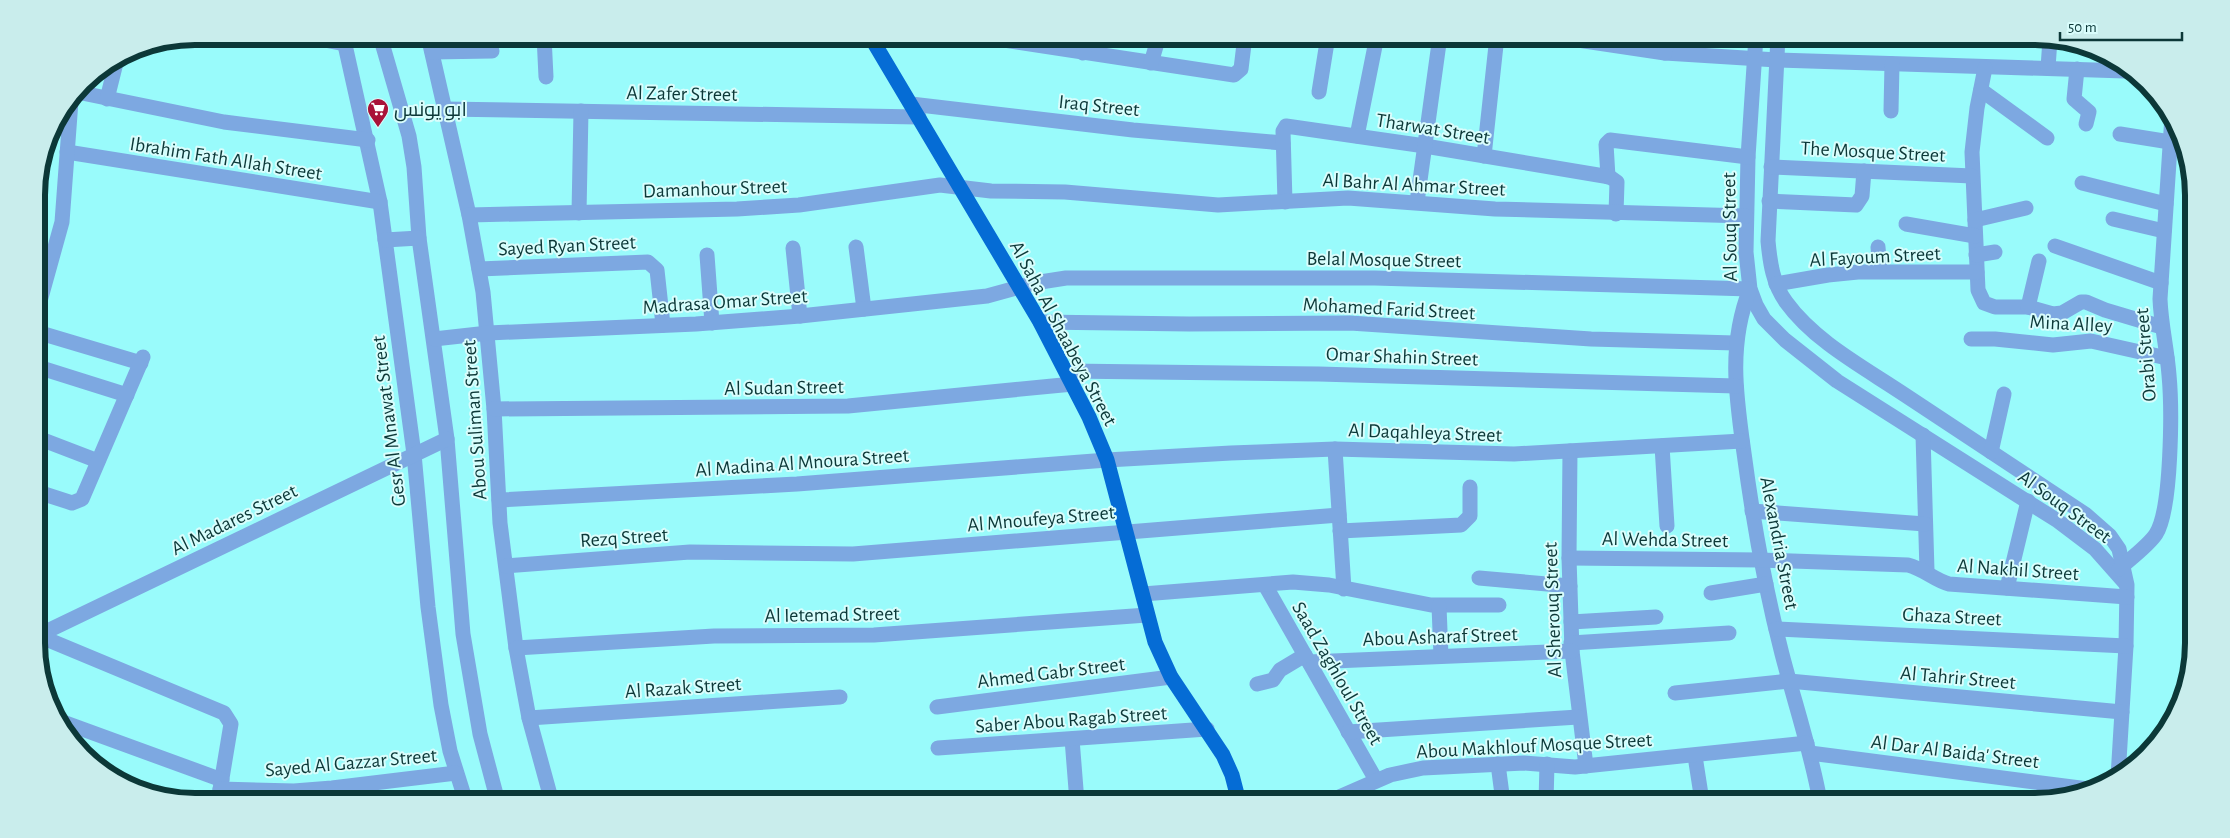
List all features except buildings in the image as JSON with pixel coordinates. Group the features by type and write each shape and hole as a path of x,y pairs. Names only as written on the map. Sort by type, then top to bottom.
{"main road":[{"name":"Al Saha Al Shaabeya Street","path":"875,45 1040,322 1070,378 1108,460 1155,642 1171,677 1207,729 1228,765 1236,793"}],"street":[{"name":"Gesr Al Mnawat Street","path":"345,45 368,140 386,240 414,454 428,607 441,706 456,773 463,793"},
{"path":"383,45 409,136 414,167 419,238 447,439 463,634 480,734 496,793"},
{"name":"Abou Suliman Street","path":"430,45 479,269 488,333 499,500 516,648 529,718 550,793"},
{"path":"544,45 546,77"},
{"path":"1050,45 1082,53 1231,75 1238,73 1240,69 1244,45"},
{"path":"1082,53 1085,45"},
{"path":"1151,63 1156,45"},
{"path":"1319,92 1327,45"},
{"path":"1357,136 1375,45"},
{"path":"1417,202 1439,45"},
{"path":"1484,156 1496,45"},
{"path":"1626,45 1665,53 1777,60 2120,71"},
{"path":"1665,53 1666,45"},
{"name":"Al Souq Street","path":"1756,45 1748,157 1746,252 1750,289 1764,319 1785,340 1837,381 2028,502 2078,536 2120,568"},
{"name":"Al Souq Street","path":"1778,45 1768,241 1776,284 1786,301 1814,331 1863,367 2098,524 2115,542 2127,591"},
{"path":"2048,68 2050,46"},
{"path":"432,52 492,51"},
{"path":"1892,64 1892,111"},
{"path":"1985,68 1974,130 1972,176 1978,290 1984,303 1995,307 2028,307 2053,314 2062,313 2081,302 2086,302 2105,310 2162,327"},
{"path":"107,99 115,69"},
{"path":"2077,69 2074,99 2089,112 2086,124"},
{"path":"1981,90 2047,138"},
{"path":"84,94 224,122 368,140"},
{"name":"Al Zafer Street","path":"444,108 581,111 915,111"},
{"path":"580,213 581,111"},
{"name":"Iraq Street","path":"915,111 1283,143"},
{"path":"45,275 62,222 68,115"},
{"name":"Tharwat Street","path":"1283,143 1282,131 1286,126 1425,146 1608,177"},
{"name":"Orabi Street","path":"2120,568 2155,535 2164,509 2168,468 2170,384 2162,327 2161,283 2171,131"},
{"path":"2120,134 2170,142"},
{"path":"1616,214 1617,182 1608,177 1606,144 1608,140 1748,157"},
{"path":"1283,143 1285,202"},
{"name":"Ibrahim Fath Allah Street","path":"66,152 380,202"},
{"name":"The Mosque Street","path":"1771,167 1972,176"},
{"path":"1769,201 1853,206 1861,199 1864,171"},
{"path":"2082,183 2166,204"},
{"name":"Damanhour Street","path":"469,216 738,209 860,197 930,185 961,188"},
{"name":"Al Bahr Al Ahmar Street","path":"961,188 991,191 1065,192 1218,205 1348,198 1495,209 1616,214 1746,216"},
{"path":"1975,220 2026,208"},
{"path":"2113,219 2164,231"},
{"path":"1906,224 1975,236"},
{"path":"386,240 419,238"},
{"path":"2055,246 2161,283"},
{"path":"856,247 864,310"},
{"path":"1878,247 1880,271"},
{"path":"793,248 800,316"},
{"path":"1976,255 1995,252"},
{"path":"706,255 712,322"},
{"path":"2028,307 2039,261"},
{"name":"Sayed Ryan Street","path":"479,269 648,262 658,270 663,326"},
{"name":"Al Fayoum Street","path":"1776,284 1828,275 1880,271 1977,272"},
{"name":"Belal Mosque Street","path":"1018,287 1050,279 1066,278 1376,278 1750,289"},
{"name":"Madrasa Omar Street","path":"434,339 488,333 663,326 800,316 987,296 1018,287"},
{"name":"Alexandria Street","path":"1750,289 1740,315 1736,343 1736,386 1742,441 1752,511 1766,584 1789,681 1809,748 1818,793"},
{"name":"Mohamed Farid Street","path":"1040,322 1189,324 1350,323 1590,339 1736,343"},
{"path":"45,334 142,360 82,498 77,502 66,502 45,494"},
{"name":"Mina Alley","path":"1971,340 1995,339 2052,346 2091,341 2166,358"},
{"path":"45,369 127,395"},
{"name":"Omar Shahin Street","path":"1070,378 1328,374 1736,386"},
{"name":"Al Sudan Street","path":"494,409 848,406 1070,378"},
{"path":"1991,452 2004,394"},
{"path":"1924,435 1927,571"},
{"name":"Al Madares Street","path":"45,632 447,439"},
{"path":"45,441 98,461"},
{"name":"Al Daqahleya Street","path":"1108,460 1335,449 1492,454 1742,441"},
{"path":"1662,446 1667,526"},
{"path":"1335,449 1344,589"},
{"name":"Al Sherouq Street","path":"1570,451 1569,558 1571,647 1578,717 1586,766"},
{"name":"Al Madina Al Mnoura Street","path":"499,500 796,484 1108,460"},
{"path":"1340,531 1461,525 1470,516 1470,487"},
{"path":"2007,588 2028,502"},
{"name":"Al Wehda Street","path":"1752,511 1925,524"},
{"name":"Al Mnoufeya Street","path":"746,553 853,554 1339,515"},
{"name":"Rezq Street","path":"506,566 690,552 746,553"},
{"name":"Al Wehda Street","path":"1569,558 1761,560"},
{"name":"Al Nakhil Street","path":"1761,560 1908,565 1927,571 1933,577 1949,584 2007,588 2127,591"},
{"path":"1479,578 1570,586"},
{"path":"1143,594 1303,583 1439,606 1458,604 1499,605"},
{"path":"1711,593 1766,584"},
{"name":"Saad Zaghloul Street","path":"1265,585 1376,780"},
{"path":"2119,767 2126,646 2127,591"},
{"path":"1439,606 1441,656"},
{"name":"Al Ietemad Street","path":"516,648 714,636 874,635 1147,615"},
{"path":"1571,622 1656,617"},
{"name":"Ghaza Street","path":"1776,629 2126,646"},
{"name":"Abou Asharaf Street","path":"1307,659 1441,656 1729,633"},
{"path":"45,638 224,713 230,724 230,730 220,790"},
{"path":"1257,684 1273,680 1280,670 1307,659"},
{"name":"Ahmed Gabr Street","path":"937,707 1171,677"},
{"name":"Al Tahrir Street","path":"1675,693 1789,681 2122,712"},
{"name":"Al Razak Street","path":"529,718 840,697"},
{"path":"1348,732 1578,717"},
{"name":"Sayed Al Gazzar Street","path":"68,724 220,790 285,791 332,788 456,773"},
{"name":"Saber Abou Ragab Street","path":"938,748 1207,729"},
{"path":"1072,739 1076,793"},
{"name":"Abou Makhlouf Mosque Street","path":"1348,793 1376,780 1422,768 1498,764 1586,766 1809,748"},
{"name":"Al Dar Al Baida' Street","path":"1809,748 2076,787"},
{"path":"1695,756 1701,793"},
{"path":"1498,764 1502,793"},
{"path":"1546,793 1547,764"}],"place":[{"name":"ابو يونس","path":"378,128"}]}
